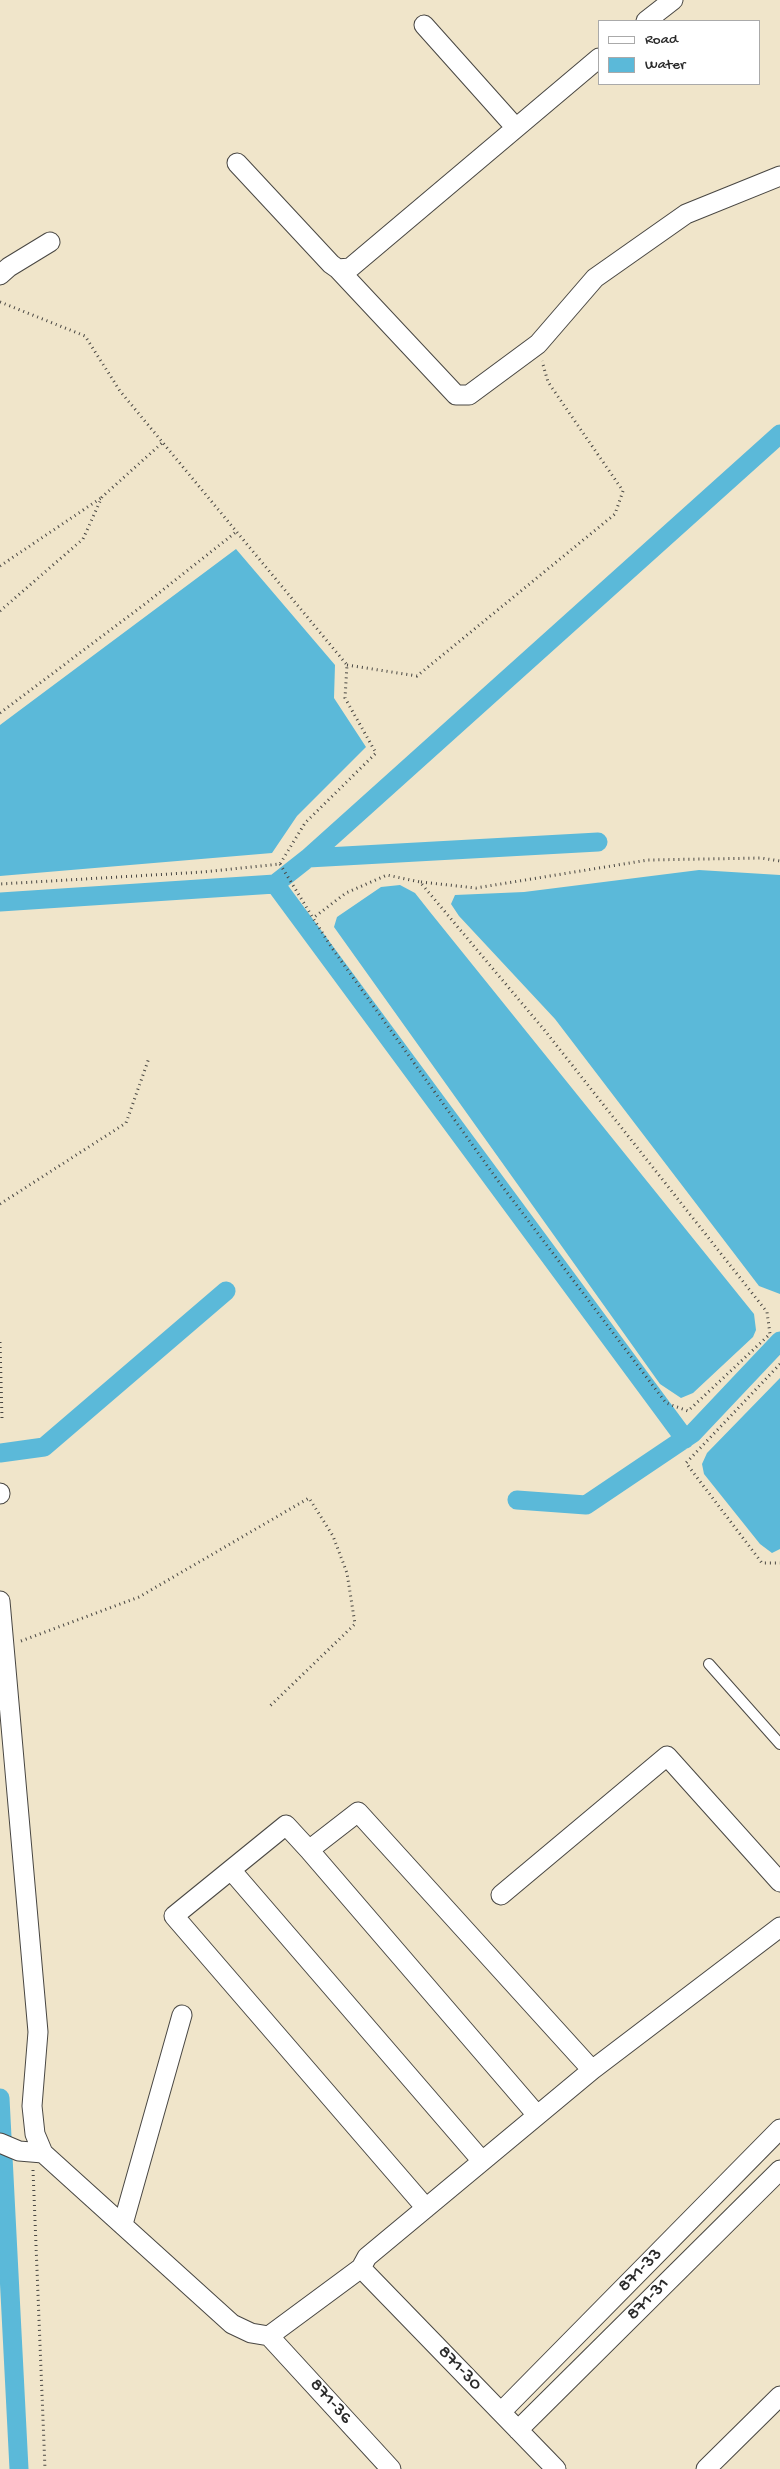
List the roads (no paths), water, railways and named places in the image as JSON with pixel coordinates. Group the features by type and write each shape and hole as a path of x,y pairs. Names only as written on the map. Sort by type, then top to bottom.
{"street":[{"path":"647,20 673,0"},
{"path":"424,25 516,128"},
{"path":"338,269 350,268 598,59"},
{"path":"237,163 456,395 469,395 538,344 595,278 686,214 780,176"},
{"path":"3,265 50,242"},
{"path":"0,1601 38,2032 32,2106 38,2152"},
{"path":"501,1895 667,1756 780,1882"},
{"path":"309,1850 358,1812 592,2070"},
{"path":"426,2208 174,1916 286,1825 537,2115"},
{"path":"231,1870 482,2161"},
{"path":"0,2143 19,2151 38,2152 123,2224 232,2324 251,2333 269,2336 361,2268 367,2257 592,2070 780,1927"},
{"path":"123,2224 182,2014"},
{"name":"871-33","path":"501,2412 780,2129"},
{"name":"871-31","path":"518,2430 780,2170"},
{"name":"871-30","path":"361,2268 556,2469"},
{"name":"871-36","path":"269,2336 387,2468"},
{"path":"706,2469 780,2396"}],"lane":[{"path":"709,1664 780,1744"}],"water":[{"path":"236,549 335,665 334,698 366,747 297,816 272,853 0,876 0,725"},
{"path":"699,870 780,875 780,1294 759,1286 555,1019 459,916 451,904 455,895 524,892"},
{"path":"400,885 415,893 754,1314 756,1330 753,1337 693,1393 681,1398 660,1384 334,927 337,917 381,887"},
{"path":"780,1378 780,1549 772,1553 760,1544 704,1474 702,1464 707,1453"}],"waterway":[{"path":"308,858 780,434"},
{"path":"275,884 308,858 598,842"},
{"path":"0,902 275,884 685,1439"},
{"path":"0,1453 44,1447 226,1291"},
{"path":"517,1500 586,1505 693,1433 780,1341"},
{"path":"0,2098 19,2469"}]}
